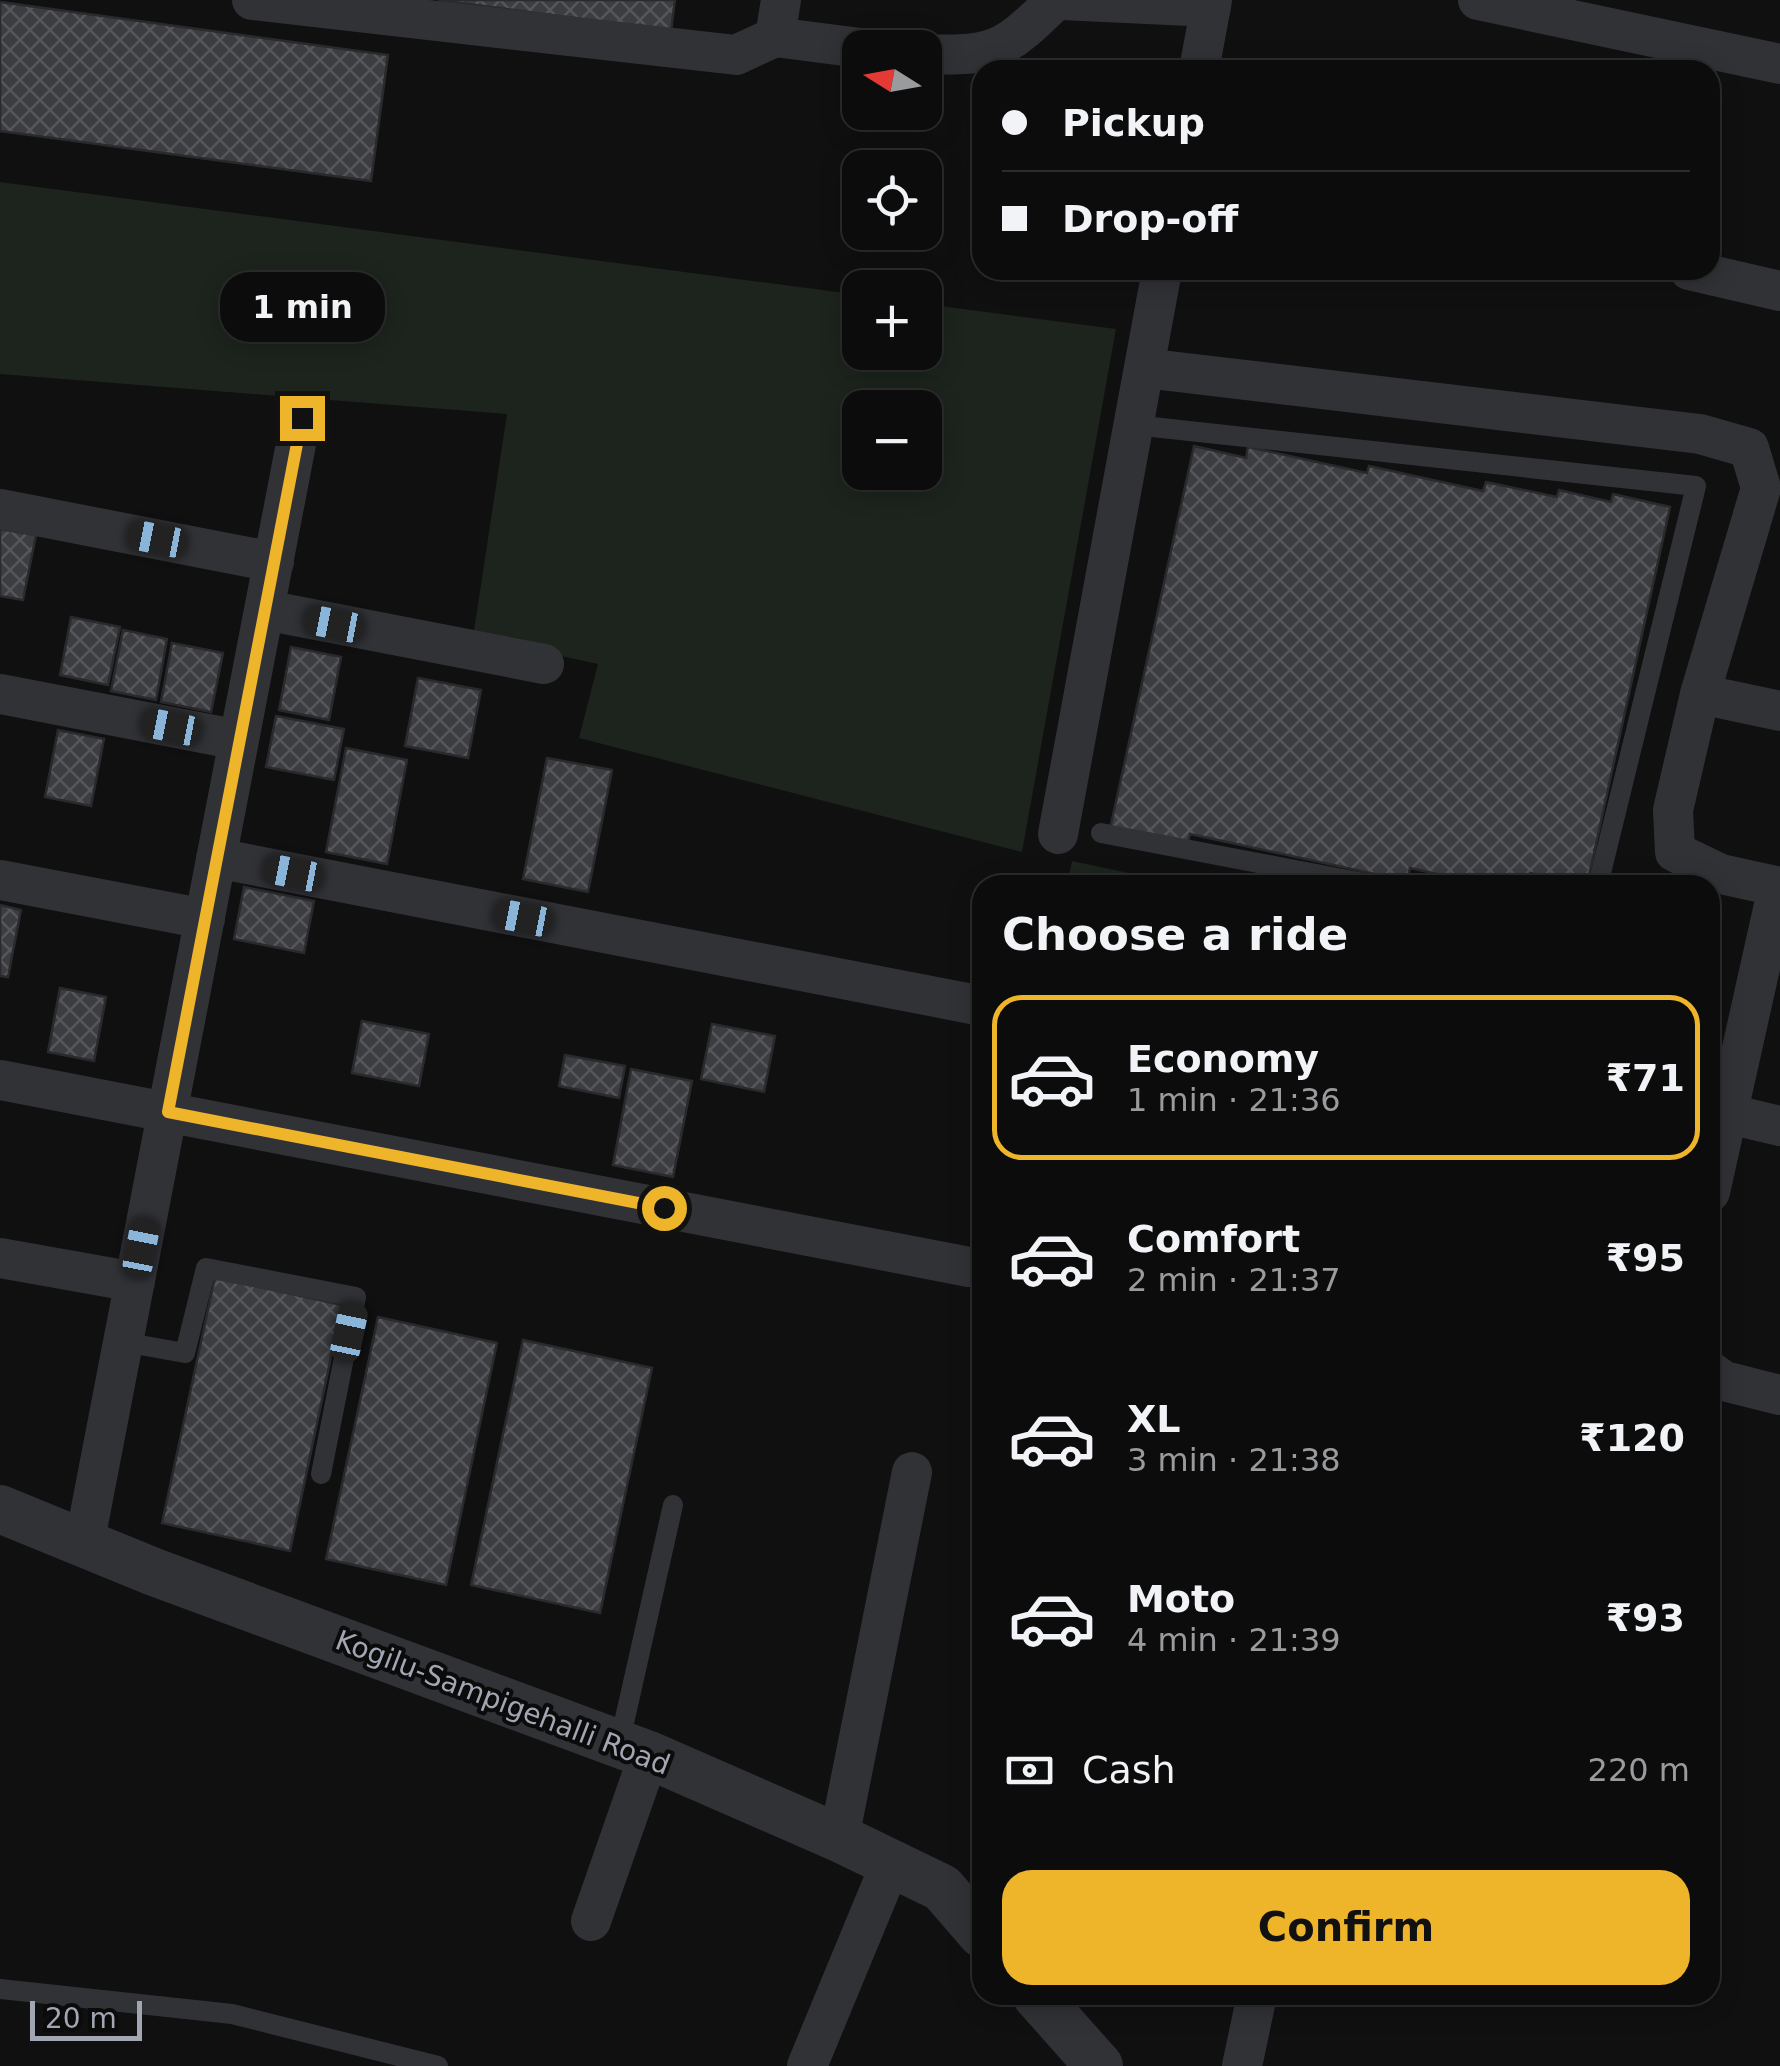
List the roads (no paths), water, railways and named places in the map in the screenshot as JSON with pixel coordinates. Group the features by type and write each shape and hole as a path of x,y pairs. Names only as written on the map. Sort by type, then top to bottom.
{"street":[{"path":"252,0 736,56 778,18 842,41"},
{"path":"942,55 967,56 1006,47 1059,0 1211,4 1201,60"},
{"path":"1478,0 1780,64"},
{"path":"1720,277 1780,291"},
{"path":"1058,834 1160,280"},
{"path":"1144,368 1700,434 1749,448 1766,516 1700,694 1674,810 1675,852 1721,874 1779,887 1720,1149"},
{"path":"84,1545 302,418"},
{"path":"0,509 274,562"},
{"path":"265,610 544,664"},
{"path":"0,694 240,740"},
{"path":"1700,694 1780,712"},
{"path":"216,858 972,1004"},
{"path":"0,880 204,919"},
{"path":"0,1080 969,1266"},
{"path":"1728,1114 1780,1126"},
{"path":"0,1258 135,1282"},
{"path":"1720,1378 1780,1395"},
{"path":"839,1838 912,1472"},
{"name":"Kogilu-Sampigehalli Road","path":"1,1512 634,1750 839,1838 942,1888 972,1922"},
{"path":"592,1920 634,1750"},
{"path":"807,2066 890,1863"},
{"path":"1045,2005 1099,2066"},
{"path":"1242,2066 1254,2005"}],"lane":[{"path":"1134,425 1696,486 1600,875"},
{"path":"1101,833 1322,875"},
{"path":"123,1342 186,1354 206,1268 356,1297 321,1474"},
{"path":"634,1750 673,1505"},
{"path":"0,1989 232,2014 438,2066"}]}
